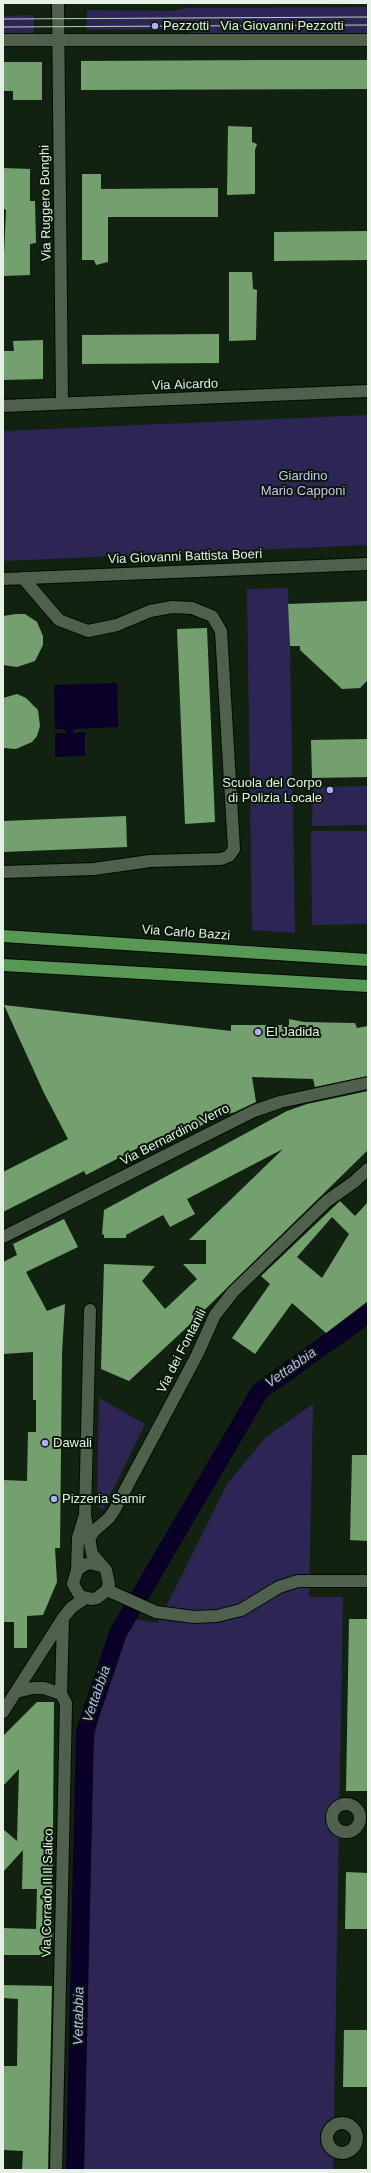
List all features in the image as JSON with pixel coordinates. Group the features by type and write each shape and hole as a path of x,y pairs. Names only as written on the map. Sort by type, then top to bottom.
{"main road":[{"name":"Via Carlo Bazzi","path":"3,936 368,960"},
{"path":"3,965 368,986"}],"street":[{"name":"Via Ruggero Bonghi","path":"58,3 62,403"},
{"name":"Via Giovanni Pezzotti","path":"3,40 368,40"},
{"name":"Via Aicardo","path":"3,406 368,391"},
{"name":"Via Giovanni Battista Boeri","path":"3,579 368,564"},
{"path":"3,872 94,869 150,861 221,859 229,856 234,849 222,631 212,616 192,608 172,607 150,611 117,625 88,631 59,620 23,578"},
{"name":"Via Bernardino Verro","path":"3,1237 254,1111 280,1102 368,1082"},
{"name":"Via dei Fontanili","path":"89,1539 94,1531 110,1518 197,1355 215,1315 233,1292 327,1200 354,1182 368,1169"},
{"path":"90,1310 85,1515 92,1554 106,1570 109,1577 110,1592"},
{"path":"85,1515 78,1538 77,1570 73,1584 77,1593 85,1598 97,1598 110,1592 156,1612 194,1617 217,1616 241,1610 279,1587 298,1581 368,1581"},
{"path":"77,1570 84,1565 90,1564 101,1566"},
{"path":"3,1712 63,1618 71,1608 85,1598"},
{"name":"Via Corrado II Il Salico","path":"56,2170 66,1703 61,1694 63,1618"},
{"path":"16,1692 33,1688 44,1688 61,1694"}],"green space":[{"path":"368,7 368,35 189,35 188,29 86,30 87,10 172,11 186,8"},
{"path":"34,15 34,33 3,33 3,16"},
{"name":"Giardino Mario Capponi","path":"368,415 368,545 3,561 3,431"},
{"path":"288,588 295,933 252,930 247,589"},
{"path":"368,786 368,825 312,826 313,787"},
{"path":"311,831 368,831 368,924 312,925"},
{"path":"99,1398 145,1424 103,1510 97,1505"},
{"path":"313,1404 309,1597 343,1597 333,2170 84,2170 93,1746 104,1685 134,1619 158,1623 227,1484 266,1437"}],"shaded area":[{"path":"117,683 118,727 73,729 73,733 85,732 85,756 55,757 55,733 66,733 65,729 55,729 54,685"}],"building":[{"path":"368,60 368,89 81,90 81,61"},
{"path":"3,62 42,62 42,100 13,100 13,91 3,91"},
{"path":"228,126 252,127 252,142 257,144 255,150 255,194 227,195"},
{"path":"3,168 30,169 30,201 35,201 36,243 30,244 30,275 3,276 6,210 4,209"},
{"path":"82,174 101,174 101,189 218,188 218,217 108,217 108,262 96,265 94,260 82,260"},
{"path":"368,231 368,260 274,261 274,232"},
{"path":"229,272 252,272 253,289 257,290 256,340 229,341"},
{"path":"219,334 219,363 82,364 82,335"},
{"path":"43,340 43,379 3,380 3,351 14,351 13,341"},
{"path":"368,601 368,680 360,688 342,689 300,650 300,646 290,646 288,604"},
{"path":"25,614 37,622 43,636 43,645 35,661 17,667 3,665 3,616"},
{"path":"207,628 215,822 185,824 177,629"},
{"path":"17,694 26,698 38,710 40,726 37,736 32,742 16,749 3,748 3,698"},
{"path":"368,739 368,777 312,778 311,740"},
{"path":"126,816 127,847 3,852 3,821"},
{"path":"4,1005 231,1031 231,1025 289,1025 289,1019 304,1022 355,1023 357,1028 368,1026 368,1076 315,1087 313,1079 252,1077 256,1102 235,1112 215,1118 164,1146 159,1137 86,1175 84,1171 3,1212 3,1172 68,1139 44,1093"},
{"path":"368,1091 368,1150 184,1330 129,1381 101,1369 104,1264 155,1266 142,1281 165,1309 197,1279 183,1264 206,1264 206,1240 189,1240 283,1149 187,1199 195,1214 170,1227 163,1215 126,1235 126,1238 104,1238 104,1234 102,1235 104,1210 287,1111 307,1104"},
{"path":"340,1201 355,1216 368,1202 368,1301 326,1333 292,1303 255,1354 232,1338 270,1284 261,1276","holes":["332,1217 349,1234 322,1278 297,1257"]},
{"path":"64,1219 78,1247 26,1272 47,1311 65,1304 62,1353 60,1548 55,1548 57,1582 43,1615 27,1616 27,1648 14,1648 14,1622 3,1622 3,1480 27,1481 28,1432 36,1432 36,1400 33,1400 33,1352 3,1354 3,1262 17,1255 13,1244"},
{"path":"352,1455 368,1455 368,1541 350,1540"},
{"path":"349,1619 368,1619 368,1791 346,1791"},
{"path":"37,1702 54,1702 52,1955 3,1955 3,1928 36,1929 37,1889 22,1889 23,1850 3,1872 3,1829 17,1841 19,1769 3,1786 3,1736"},
{"path":"346,1872 368,1873 368,1929 345,1929"},
{"path":"3,1985 52,1986 48,2170 22,2170 23,2151 3,2150 3,2066 17,2066 18,1999 3,1998"},
{"path":"344,2030 368,2030 368,2087 343,2087"}],"waterway":[{"name":"Vettabbia","path":"75,2170 85,1731 118,1633 260,1391 368,1314"}],"tram line":[{"path":"3,19 368,17"},
{"path":"3,27 368,25"}],"place":[{"name":"Pezzotti","path":"155,26"},
{"name":"Scuola del Corpo di Polizia Locale","path":"330,790"},
{"name":"El Jadida","path":"258,1032"},
{"name":"Dawali","path":"45,1443"},
{"name":"Pizzeria Samir","path":"54,1499"}]}
